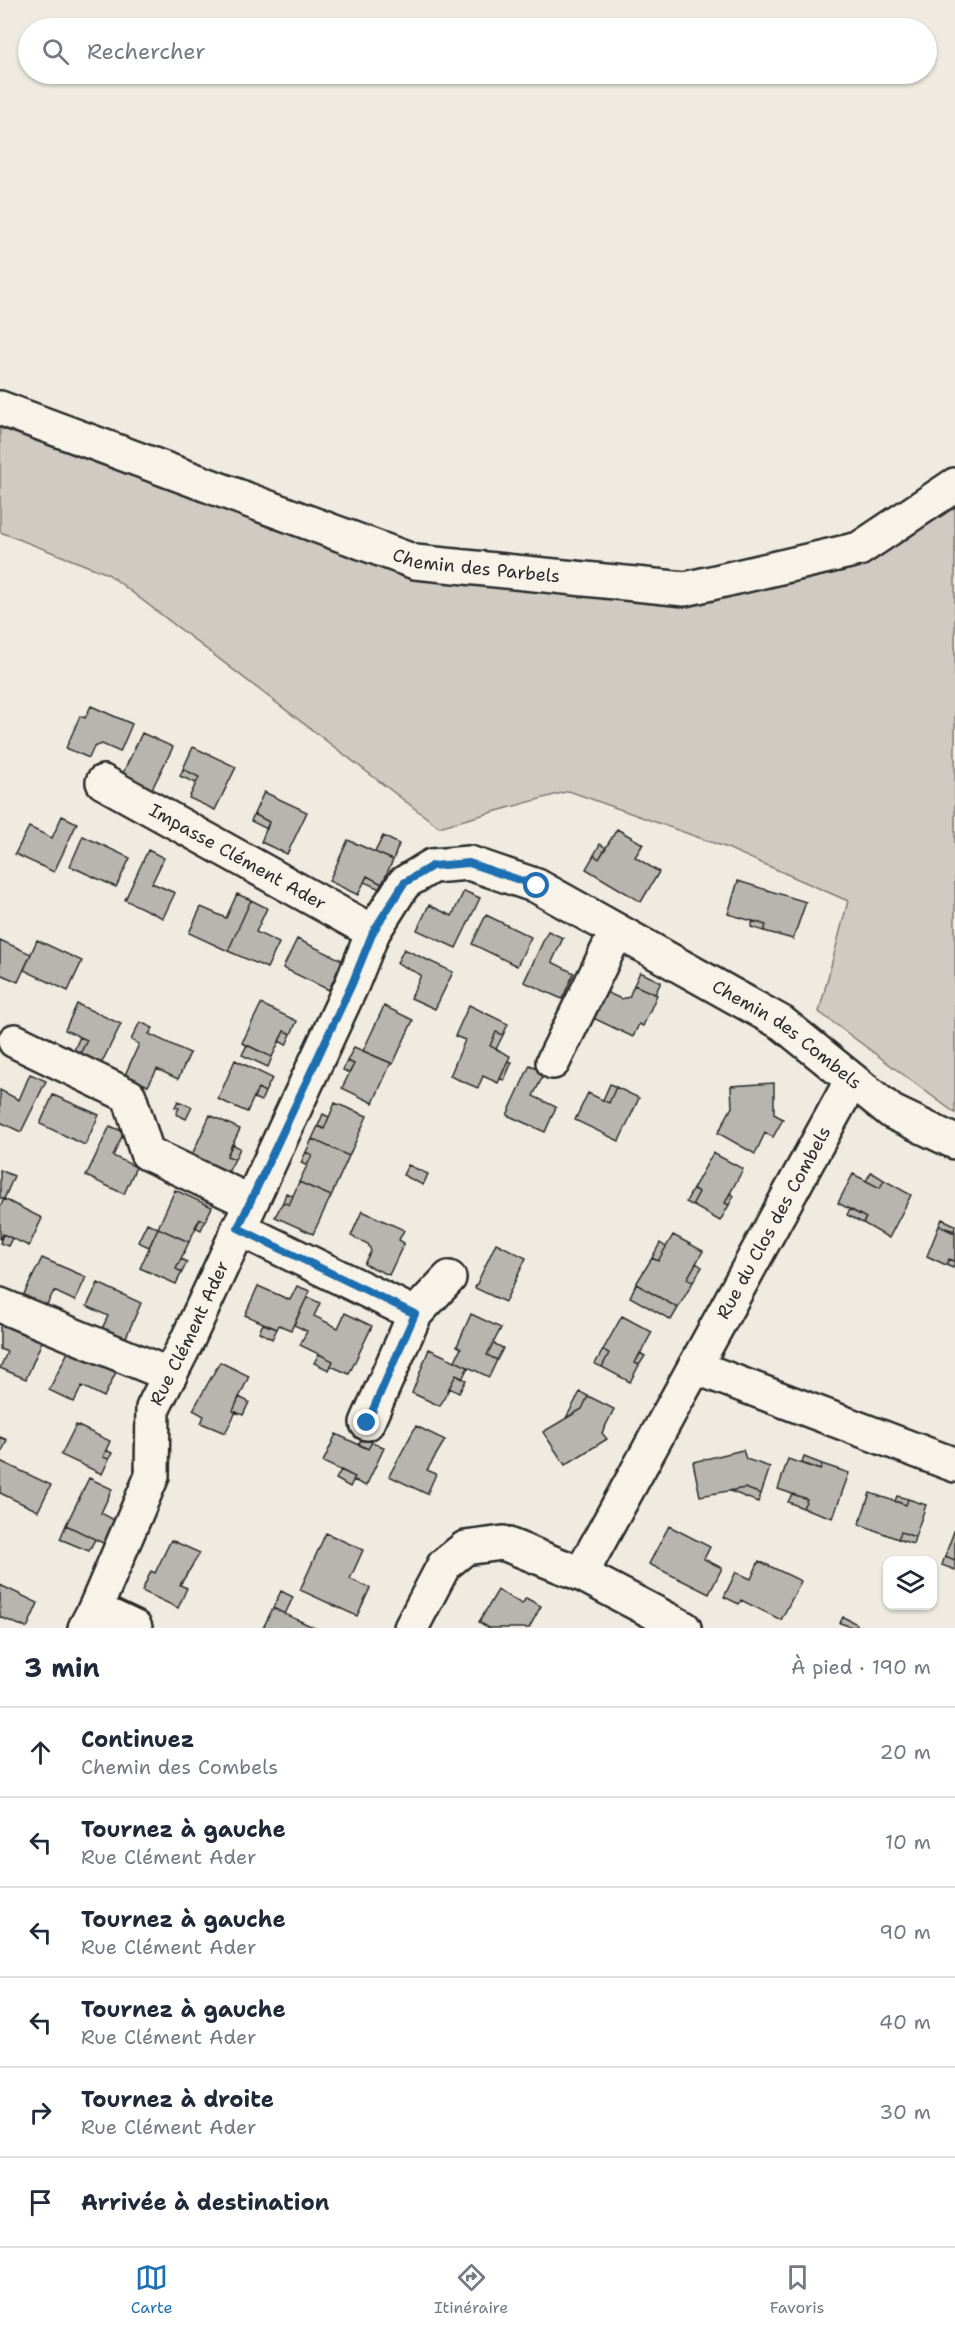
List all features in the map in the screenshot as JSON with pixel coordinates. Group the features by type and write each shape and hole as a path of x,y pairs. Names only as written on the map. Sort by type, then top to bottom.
{"street":[{"name":"Chemin des Parbels","path":"0,408 415,562 685,589 859,549 955,485"},
{"name":"Impasse Clément Ader","path":"103,782 373,932"},
{"name":"Chemin des Combels","path":"432,866 469,863 537,886 782,1023 892,1112 955,1142"},
{"name":"Rue Clément Ader","path":"90,1619 152,1476 153,1408 352,984 373,932 404,883 432,866"},
{"path":"553,1062 617,931"},
{"path":"15,1041 129,1096 147,1153 244,1215 415,1314"},
{"name":"Rue du Clos des Combels","path":"581,1574 852,1080"},
{"path":"367,1423 415,1314 449,1278"},
{"path":"0,1305 170,1375"},
{"path":"695,1367 955,1465"},
{"path":"411,1628 444,1565 465,1548 503,1543 581,1574 684,1628"},
{"path":"90,1619 135,1628"}],"shaded area":[{"path":"0,428 412,579 710,596 877,557 955,506 955,1113 819,1012 848,901 725,847 569,791 439,827 108,574 0,532"}],"building":[{"path":"91,706 132,724 120,752 102,744 94,747 89,758 66,748 80,716 85,718"},
{"path":"142,733 173,747 151,791 121,777"},
{"path":"193,747 236,767 215,810 189,798 199,777 183,769"},
{"path":"183,769 199,777 196,783 180,776"},
{"path":"264,792 307,812 287,854 261,842 269,822 254,814"},
{"path":"254,814 269,822 267,829 251,821"},
{"path":"62,816 77,823 54,872 15,854 29,827 52,838"},
{"path":"617,829 643,844 635,857 659,872 641,902 586,869 594,855 599,859"},
{"path":"83,836 130,858 116,887 70,866"},
{"path":"383,836 399,844 393,860 375,852"},
{"path":"348,840 393,860 382,884 367,876 358,895 329,881"},
{"path":"600,844 606,848 599,859 594,855"},
{"path":"148,850 164,858 152,883 175,893 163,918 125,900"},
{"path":"367,876 382,884 380,889 364,882"},
{"path":"738,881 806,902 793,939 764,931 766,925 728,914"},
{"path":"464,891 480,898 456,948 417,930 429,905 452,916"},
{"path":"237,894 251,900 228,951 189,933 201,907 226,918"},
{"path":"251,900 267,908 256,932 279,943 267,968 228,951"},
{"path":"486,915 531,937 517,966 472,944"},
{"path":"753,921 766,925 764,931 751,927"},
{"path":"548,931 563,938 552,962 574,973 562,999 524,982"},
{"path":"297,939 342,960 329,990 283,968"},
{"path":"0,940 31,954 18,982 0,974"},
{"path":"37,940 82,961 68,991 24,970"},
{"path":"404,949 453,972 435,1009 411,998 421,975 397,963"},
{"path":"640,972 661,982 655,994 634,985"},
{"path":"634,985 657,995 643,1026 639,1024 633,1037 591,1017 604,991 621,999 629,997"},
{"path":"77,1004 121,1024 101,1064 80,1054 87,1040 65,1030"},
{"path":"261,1004 297,1021 291,1034 284,1031 272,1057 242,1043"},
{"path":"469,1005 508,1024 503,1035 496,1032 490,1046 510,1056 498,1083 483,1076 478,1088 450,1076 465,1040 455,1036"},
{"path":"384,1006 413,1020 393,1064 363,1051"},
{"path":"140,1022 153,1028 149,1034 190,1053 178,1079 157,1069 148,1086 125,1075 139,1044 131,1040"},
{"path":"284,1031 291,1034 286,1045 279,1041"},
{"path":"496,1032 503,1035 496,1049 490,1046"},
{"path":"80,1037 87,1040 80,1054 73,1052"},
{"path":"247,1045 272,1057 268,1067 242,1055"},
{"path":"354,1047 391,1063 373,1103 342,1088 354,1064 347,1061"},
{"path":"235,1060 272,1078 265,1092 258,1088 247,1112 218,1099"},
{"path":"347,1061 354,1064 349,1073 343,1070"},
{"path":"508,1061 512,1062 504,1080 500,1079"},
{"path":"530,1065 545,1072 533,1096 556,1107 545,1132 507,1115"},
{"path":"30,1074 46,1081 21,1132 0,1122 0,1090 19,1100"},
{"path":"774,1083 774,1114 783,1119 773,1137 765,1133 755,1154 718,1133 732,1107 731,1086"},
{"path":"610,1084 616,1087 609,1103 603,1100"},
{"path":"616,1087 639,1098 619,1141 575,1120 588,1093 609,1103"},
{"path":"258,1088 265,1092 261,1101 254,1098"},
{"path":"53,1095 99,1115 85,1145 40,1124"},
{"path":"178,1101 192,1107 186,1119 176,1114 179,1108 175,1107"},
{"path":"335,1103 367,1116 349,1156 312,1139 318,1126 324,1129"},
{"path":"323,1114 329,1117 324,1129 318,1126"},
{"path":"210,1115 240,1129 227,1156 235,1159 228,1172 192,1155"},
{"path":"110,1126 124,1132 113,1156 136,1167 124,1194 86,1176"},
{"path":"312,1139 349,1156 331,1196 299,1182 312,1155 306,1152"},
{"path":"232,1144 240,1148 235,1159 227,1156"},
{"path":"306,1152 312,1155 307,1166 301,1163"},
{"path":"713,1153 743,1169 725,1203 729,1205 720,1221 692,1205 699,1192 693,1189"},
{"path":"408,1165 428,1174 423,1185 403,1175"},
{"path":"0,1170 14,1176 4,1199 0,1198"},
{"path":"871,1172 884,1180 880,1188 866,1181"},
{"path":"853,1174 880,1188 884,1180 911,1195 889,1238 863,1223 866,1218 838,1203"},
{"path":"299,1182 331,1196 313,1234 275,1217 283,1202 289,1205"},
{"path":"693,1189 699,1192 692,1205 686,1202"},
{"path":"175,1190 212,1207 205,1221 200,1219 189,1242 158,1228"},
{"path":"286,1193 293,1196 289,1205 283,1202"},
{"path":"730,1193 734,1196 729,1205 725,1203"},
{"path":"4,1199 42,1218 29,1246 3,1234 0,1240 0,1207"},
{"path":"850,1209 866,1218 863,1223 847,1215"},
{"path":"362,1211 404,1230 399,1240 404,1243 389,1275 364,1264 371,1251 368,1244 351,1236"},
{"path":"200,1219 205,1221 201,1230 195,1227"},
{"path":"942,1219 955,1225 954,1233 939,1226"},
{"path":"147,1223 158,1228 149,1247 138,1242"},
{"path":"939,1226 955,1231 955,1262 949,1259 946,1265 927,1256"},
{"path":"158,1228 189,1242 176,1269 182,1272 176,1284 140,1268"},
{"path":"3,1234 12,1238 8,1246 0,1243"},
{"path":"673,1235 703,1251 687,1279 693,1282 678,1308 636,1284 652,1258 658,1261"},
{"path":"496,1243 526,1258 505,1302 475,1288"},
{"path":"660,1243 666,1247 658,1261 652,1258"},
{"path":"42,1258 86,1277 75,1301 54,1291 45,1308 22,1298"},
{"path":"181,1259 187,1262 182,1272 176,1269"},
{"path":"949,1259 955,1262 953,1268 946,1265"},
{"path":"696,1263 702,1267 693,1282 687,1279"},
{"path":"98,1283 141,1303 123,1344 100,1333 108,1316 87,1306"},
{"path":"636,1284 678,1308 671,1320 630,1297"},
{"path":"258,1286 290,1300 297,1286 310,1291 291,1330 279,1325 277,1329 245,1315"},
{"path":"307,1297 320,1303 314,1316 338,1328 345,1313 372,1326 349,1374 331,1366 333,1361 300,1345 307,1331 294,1325"},
{"path":"471,1314 501,1328 487,1355 497,1360 489,1377 455,1361 461,1348 457,1346"},
{"path":"622,1316 652,1332 635,1363 639,1365 630,1382 602,1367 609,1353 603,1350"},
{"path":"0,1319 43,1339 26,1379 0,1368 7,1352 0,1349"},
{"path":"263,1324 277,1329 272,1339 259,1332"},
{"path":"493,1343 503,1348 497,1360 487,1355"},
{"path":"429,1349 468,1367 462,1379 456,1375 440,1406 412,1393"},
{"path":"69,1350 116,1372 104,1397 82,1386 74,1402 49,1390"},
{"path":"603,1350 609,1353 602,1367 595,1364"},
{"path":"640,1353 645,1356 639,1365 635,1363"},
{"path":"319,1354 333,1361 329,1370 314,1363"},
{"path":"220,1362 249,1376 233,1411 236,1412 225,1433 201,1423 204,1416 193,1410"},
{"path":"456,1375 466,1380 459,1393 449,1388"},
{"path":"580,1392 588,1396 582,1409 566,1418"},
{"path":"588,1396 614,1409 602,1433 607,1439 565,1465 543,1432 582,1409"},
{"path":"239,1397 249,1402 243,1415 233,1411"},
{"path":"76,1425 110,1441 103,1457 109,1459 102,1474 61,1455"},
{"path":"416,1426 445,1440 427,1470 436,1474 427,1494 389,1476"},
{"path":"336,1434 368,1449 372,1442 384,1448 366,1486 353,1480 355,1477 323,1462"},
{"path":"0,1437 7,1440 0,1456"},
{"path":"362,1438 372,1442 368,1449 359,1444"},
{"path":"106,1450 112,1453 109,1459 103,1457"},
{"path":"743,1450 746,1459 770,1467 761,1494 745,1488 700,1496 693,1462"},
{"path":"804,1457 822,1464 820,1470 802,1463"},
{"path":"788,1459 820,1470 822,1464 849,1473 833,1518 803,1508 807,1499 778,1489"},
{"path":"0,1461 51,1485 38,1511 0,1493"},
{"path":"341,1470 355,1477 350,1487 336,1479"},
{"path":"89,1478 112,1489 101,1513 118,1522 107,1545 66,1525"},
{"path":"745,1488 761,1494 758,1502 730,1491"},
{"path":"870,1493 906,1505 908,1499 926,1505 915,1537 901,1532 898,1539 859,1524"},
{"path":"792,1494 807,1499 803,1508 788,1502"},
{"path":"897,1496 908,1499 906,1505 895,1501"},
{"path":"66,1525 95,1539 89,1551 60,1539"},
{"path":"669,1526 710,1547 704,1559 722,1568 709,1594 649,1564"},
{"path":"901,1532 915,1537 913,1544 898,1539"},
{"path":"955,1532 955,1560 945,1556"},
{"path":"326,1533 363,1550 350,1579 370,1588 357,1616 300,1590"},
{"path":"171,1540 200,1553 180,1585 187,1588 178,1608 142,1591 151,1571 155,1573"},
{"path":"945,1556 955,1560 955,1570 942,1565"},
{"path":"759,1561 801,1581 781,1620 741,1600 739,1604 724,1597 736,1572 751,1579"},
{"path":"0,1585 38,1603 27,1628 0,1617"},
{"path":"498,1590 522,1604 526,1598 541,1606 529,1628 489,1628 479,1622"},
{"path":"281,1591 293,1597 285,1614 273,1608"},
{"path":"273,1608 285,1614 315,1628 263,1628"},
{"path":"843,1617 857,1624 855,1628 840,1623"}],"route":[{"path":"367,1423 415,1314 238,1228 352,984 373,932 404,883 432,866 469,863 537,886"}]}
